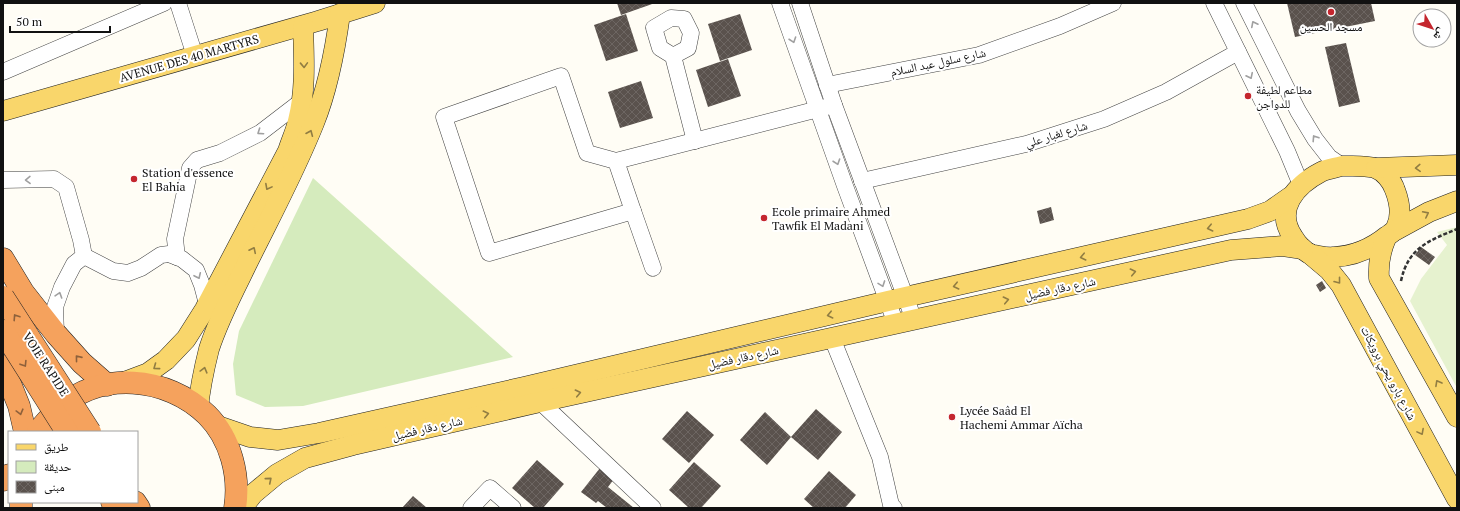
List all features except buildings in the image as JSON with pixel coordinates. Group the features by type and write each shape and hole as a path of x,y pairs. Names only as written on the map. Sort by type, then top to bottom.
{"highway":[{"path":"3,259 23,292 56,334 82,363 115,383"},
{"name":"VOIE RAPIDE","path":"3,297 89,431"},
{"name":"VOIE RAPIDE","path":"3,331 66,431"},
{"path":"3,366 19,406 25,431"},
{"path":"39,431 43,424 66,402 84,391 115,383 154,385 183,396 207,415 223,437 231,454 237,484 235,508"}],"main road":[{"name":"AVENUE DES 40 MARTYRS","path":"3,111 303,26 375,3"},
{"path":"115,383 148,373 166,360 186,339 301,153 315,122 325,90 335,50 340,14"},
{"path":"198,408 202,376 217,328 298,123 303,100 303,26"},
{"path":"1457,165 1376,168 1342,166 1322,172 1296,191 1287,208 1285,220 1297,244 1307,252 1332,258 1349,256 1366,251 1391,234 1429,212 1457,202"},
{"path":"1376,168 1388,177 1394,188 1399,202 1400,215 1380,253 1378,263 1379,278 1457,417"},
{"name":"شارع دقار فضيل","path":"215,426 250,437 278,440 319,433 1248,219 1270,211 1296,191"},
{"name":"شارع دقار فضيل","path":"242,508 253,494 276,474 305,458 353,445 540,402 1231,250 1262,246 1283,246 1307,252"},
{"name":"شارع بارو يحي برويكات","path":"1307,252 1329,270 1342,285 1457,499"}],"street":[{"path":"3,72 164,3"},
{"path":"178,3 195,56"},
{"path":"780,3 818,110 905,322"},
{"path":"800,3 827,86 862,181 897,300"},
{"name":"شارع سلول عبد السلام","path":"827,86 979,55 1060,26 1113,3"},
{"path":"1214,3 1287,152 1296,191"},
{"path":"1244,3 1295,104 1315,139 1329,157 1342,166"},
{"name":"شارع لغبار علي","path":"862,181 1026,144 1104,119 1166,92 1238,52"},
{"path":"673,56 695,141"},
{"path":"633,211 489,253 444,118 562,76 587,154 616,161 834,105"},
{"path":"177,257 175,239 190,168 197,160 220,153 260,133 303,100"},
{"path":"616,161 653,268"},
{"path":"3,180 54,179 66,187 84,256"},
{"path":"84,256 113,271 128,274 141,268 161,255 169,254 177,257 196,270 207,304"},
{"path":"56,334 55,307 62,287 74,264 84,256"},
{"path":"832,338 880,458 891,507"},
{"path":"524,387 653,508"},
{"path":"471,508 490,488 513,508"}],"path":[{"path":"1401,286 1400,280 1407,264 1417,249 1429,241 1457,229"}],"green space":[{"path":"313,178 513,357 303,406 265,407 236,395 233,364 239,331"},
{"path":"1457,227 1457,388 1410,301 1421,279 1447,245 1437,232"}],"place":[{"name":"مسجد الحسين","path":"1331,12"},
{"name":"مطاعم لطيفة للدواجن","path":"1248,96"},
{"name":"Station d'essence El Bahia","path":"134,179"},
{"name":"Ecole primaire Ahmed Tawfik El Madani","path":"764,218"},
{"name":"Lycée Saâd El Hachemi Ammar Aïcha","path":"952,417"}]}
